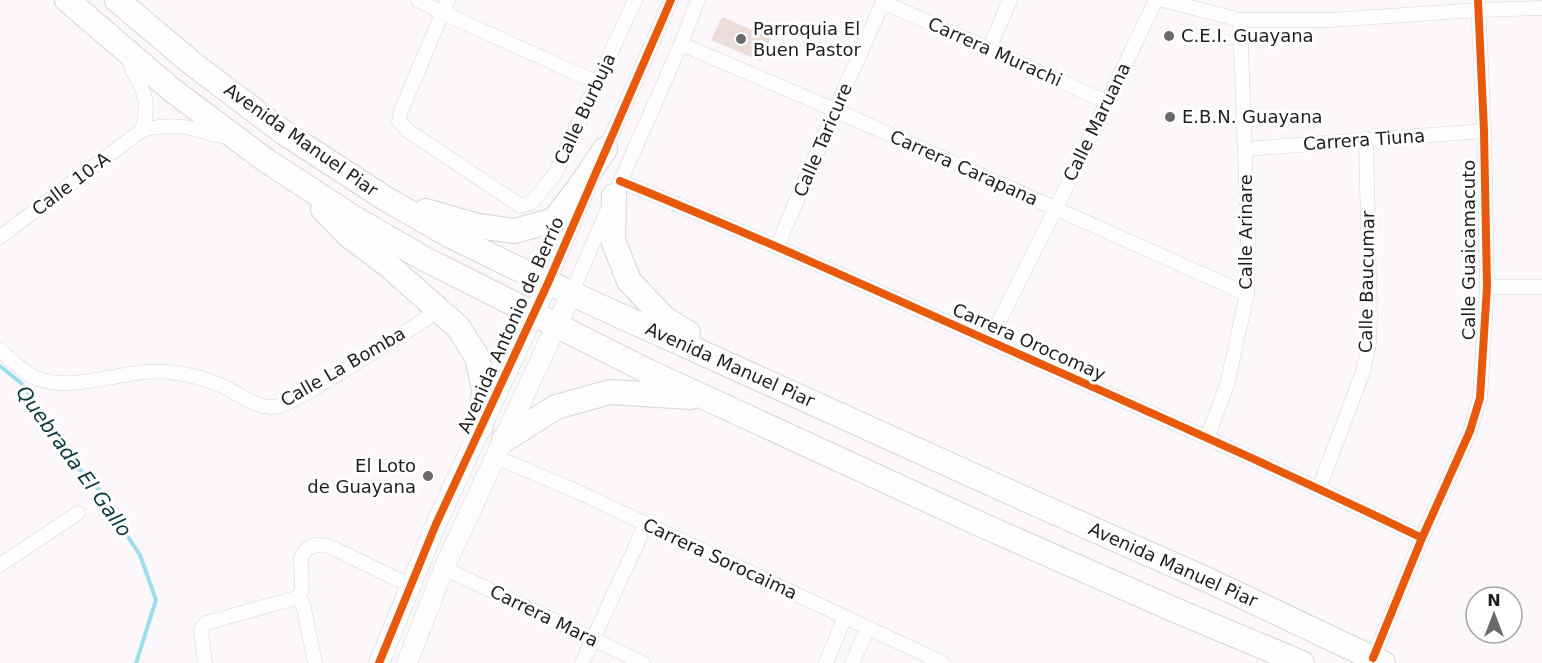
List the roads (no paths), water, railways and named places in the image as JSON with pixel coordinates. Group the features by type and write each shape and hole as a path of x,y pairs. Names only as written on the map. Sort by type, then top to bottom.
{"highway":[{"name":"Avenida Manuel Piar","path":"67,0 172,90 264,159 354,218 423,258 647,371 984,526 1302,663"},
{"name":"Avenida Manuel Piar","path":"117,0 193,64 283,132 386,199 449,235 571,294 1221,586 1378,660"},
{"path":"386,199 478,226 514,231 554,220 605,149"},
{"path":"617,188 613,240 629,281 664,318 745,372"},
{"path":"313,191 321,207 348,235 388,265 458,327 477,357 484,389 481,426"},
{"path":"500,448 556,407 610,392 708,399"}],"street":[{"path":"418,0 445,6 597,83"},
{"name":"Calle Burbuja","path":"445,6 401,111 399,121 407,130 521,206 532,202 555,174 635,0"},
{"name":"Avenida Antonio de Berrío","path":"379,663 436,525 548,283 671,0"},
{"path":"407,663 444,568 557,326 681,44 698,0"},
{"path":"989,49 1010,0"},
{"name":"Calle Maruana","path":"989,341 1156,0"},
{"path":"1163,0 1240,20 1330,20 1478,5 1542,8"},
{"name":"Carrera Murachi","path":"883,1 1107,102"},
{"name":"Calle Taricure","path":"777,247 883,1"},
{"name":"Calle Guaicamacuto","path":"1378,660 1422,538 1470,431 1480,398 1487,287 1484,131 1478,5"},
{"name":"Calle Arinare","path":"1207,438 1227,385 1247,294 1248,234 1240,20"},
{"name":"Carrera Carapana","path":"681,44 835,110 1247,294"},
{"path":"129,53 130,66 145,100 145,120 142,130"},
{"path":"142,130 153,127 175,127 193,129 218,137 234,136"},
{"name":"Calle 10-A","path":"0,237 142,130"},
{"name":"Carrera Tiuna","path":"1245,149 1484,131"},
{"name":"Calle Baucumar","path":"1318,488 1363,372 1369,344 1366,139"},
{"name":"Carrera Orocomay","path":"617,188 708,216 1318,488 1422,538"},
{"path":"1487,287 1542,287"},
{"name":"Calle La Bomba","path":"0,350 34,377 51,382 70,383 139,373 173,373 209,380 259,405 273,407 296,398 393,341 440,310"},
{"name":"Carrera Sorocaima","path":"500,448 574,490 943,663"},
{"path":"0,565 78,513"},
{"path":"582,663 646,524"},
{"path":"298,599 302,589 301,558 310,547 320,544 331,547 411,586"},
{"name":"Carrera Mara","path":"444,568 643,663"},
{"path":"205,663 201,629 206,623 292,599 298,599 303,604 315,663"},
{"path":"826,663 845,617"},
{"path":"852,663 868,628"}],"waterway":[{"name":"Quebrada El Gallo","path":"0,366 21,383 49,421 78,468 97,487 114,511 140,555 156,600 136,663"}],"place":[{"name":"C.E.I. Guayana","path":"1169,36"},
{"name":"Parroquia El Buen Pastor","path":"741,39"},
{"name":"E.B.N. Guayana","path":"1170,117"},
{"name":"El Loto de Guayana","path":"428,476"}]}
